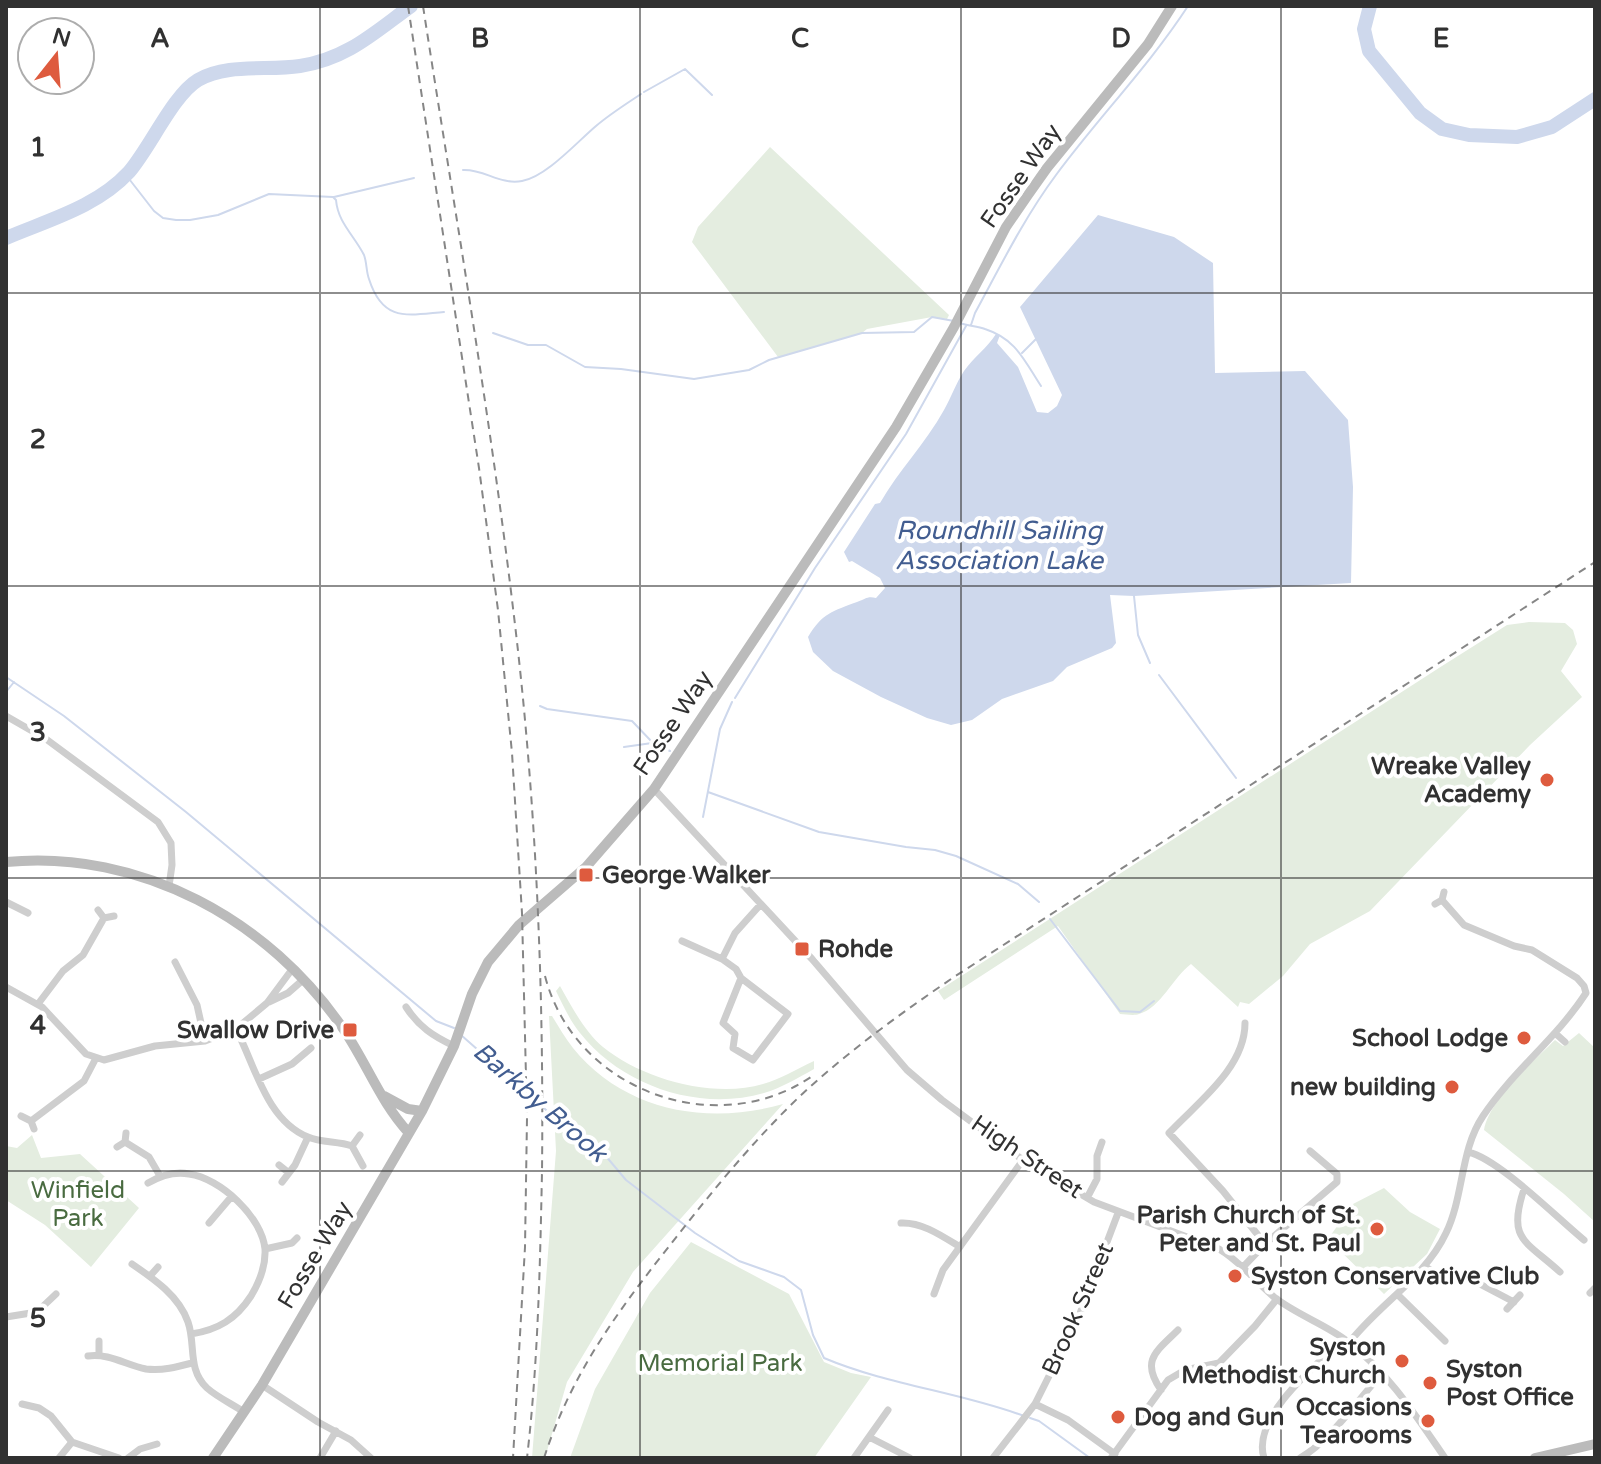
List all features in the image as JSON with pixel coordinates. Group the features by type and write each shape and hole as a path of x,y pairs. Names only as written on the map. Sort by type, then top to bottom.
{"street":[{"name":"Fosse Way","path":"213,1458 262,1385 377,1192 422,1111 456,1042 481,974 501,943 586,867 654,789 859,484 954,327 1006,227 1047,168 1148,44 1172,6"},
{"path":"6,716 46,739 158,822 171,843 169,886"},
{"name":"High Street","path":"654,789 812,959 907,1070 942,1100 1023,1160 1087,1198 1118,1213 1219,1249 1244,1266 1277,1299 1347,1341 1382,1373 1406,1401 1445,1458"},
{"path":"6,862 72,862 112,869 169,886 218,911 267,945 304,979 345,1031 394,1115 409,1133"},
{"path":"1264,1458 1263,1439 1276,1410 1314,1367 1347,1341 1424,1266 1447,1232 1468,1152 1484,1114 1586,993 1577,978 1532,950 1514,946 1464,925 1440,899"},
{"path":"6,902 28,913"},
{"path":"722,959 735,933 761,904"},
{"path":"98,910 104,918"},
{"path":"38,1004 63,971 83,955 104,918 114,916"},
{"path":"682,941 722,959 736,969 741,978 788,1014 753,1060 733,1048 735,1034 723,1023 741,978"},
{"path":"175,962 197,1005 205,1041"},
{"path":"6,987 38,1004 86,1054 96,1058 118,1058 155,1046 205,1041 236,1029 267,1003 293,968"},
{"path":"267,1003 288,993 304,979"},
{"path":"406,1007 428,1033 456,1042"},
{"path":"1245,1023 1237,1059 1169,1133 1223,1191 1265,1244"},
{"path":"236,1029 280,1116 308,1137 352,1146 363,1166"},
{"path":"1555,1033 1565,1042"},
{"path":"259,1079 302,1057 311,1048"},
{"path":"302,1057 309,1065"},
{"path":"21,1116 32,1125 84,1081 96,1058"},
{"path":"382,1095 398,1104 422,1111"},
{"path":"352,1146 360,1135"},
{"path":"282,1182 308,1137"},
{"path":"117,1147 125,1138 149,1157 160,1176"},
{"path":"1087,1198 1097,1179 1098,1150 1102,1142"},
{"path":"1244,1266 1337,1182 1337,1174 1310,1151"},
{"path":"1468,1152 1478,1154 1584,1240"},
{"path":"934,1294 943,1270 1023,1160"},
{"path":"279,1165 289,1173"},
{"path":"148,1183 160,1176 193,1174 207,1179 232,1196 256,1223 265,1249 260,1280 245,1305 213,1330 191,1334"},
{"path":"1524,1189 1516,1217 1518,1232 1560,1272"},
{"path":"209,1223 232,1196"},
{"name":"Brook Street","path":"993,1458 1035,1404 1079,1316 1118,1213"},
{"path":"901,1223 911,1223 937,1233 960,1247"},
{"path":"265,1249 292,1243 297,1238"},
{"path":"132,1264 176,1300 189,1324 192,1363 206,1387 244,1412"},
{"path":"1424,1266 1445,1279 1476,1282 1514,1302"},
{"path":"150,1276 158,1267"},
{"path":"6,1317 37,1312 56,1294"},
{"path":"1397,1294 1445,1341"},
{"path":"1507,1309 1520,1295"},
{"path":"1035,1404 1068,1420 1113,1456 1168,1380 1194,1368 1214,1366 1224,1359 1277,1299"},
{"path":"49,1303 57,1310"},
{"path":"1161,1390 1150,1366 1154,1348 1178,1330"},
{"path":"1170,1338 1177,1345"},
{"path":"99,1341 99,1354"},
{"path":"88,1356 99,1354 145,1369 162,1370 192,1363"},
{"path":"1300,1458 1346,1415 1382,1373"},
{"path":"262,1385 351,1440 371,1458"},
{"path":"22,1404 39,1408 51,1416 72,1442 119,1458"},
{"path":"854,1458 888,1410"},
{"path":"320,1458 336,1431"},
{"path":"128,1458 154,1444 149,1435"},
{"path":"869,1437 910,1458"},
{"path":"59,1458 72,1442"},
{"path":"1540,1458 1595,1444"}],"green space":[{"path":"770,147 949,315 947,319 932,317 867,329 778,357 692,242 698,227"},
{"path":"1565,623 1573,630 1577,644 1561,671 1582,697 1530,745 1370,911 1310,944 1283,976 1249,1004 1240,1002 1238,1007 1191,964 1147,1011 1137,1015 1120,1014 1058,926 944,1000 938,991 1507,625"},
{"path":"560,986 596,1041 619,1058 658,1077 701,1087 744,1088 782,1077 814,1061 814,1069 770,1091 739,1098 714,1099 663,1090 617,1067 597,1052 570,1018 556,991"},
{"path":"549,1016 573,1048 594,1069 642,1099 697,1113 754,1110 783,1104 633,1272 567,1382 545,1458 532,1458 556,1151"},
{"path":"1579,1033 1595,1048 1595,1222 1484,1130 1494,1107 1524,1070 1555,1040 1563,1046"},
{"name":"Winfield Park","path":"32,1135 41,1158 80,1154 139,1208 91,1267 45,1225 6,1200 6,1146 17,1148"},
{"path":"1384,1188 1410,1212 1440,1229 1427,1254 1384,1294 1328,1239 1353,1204"},
{"name":"Memorial Park","path":"691,1242 789,1294 824,1362 871,1377 814,1458 570,1458 595,1389 650,1293"}],"water":[{"name":"Roundhill Sailing Association Lake","path":"1098,215 1174,237 1213,263 1215,373 1305,371 1348,420 1353,487 1351,583 1110,595 1116,643 1112,648 1067,667 1053,681 1002,699 972,720 951,725 927,718 833,671 813,652 808,637 829,614 866,598 876,598 885,588 880,578 849,562 844,552 875,504 880,503 937,422 964,371 996,334 1000,335 997,343 1018,367 1037,412 1048,413 1057,406 1062,395 1020,307"}],"waterway":[{"path":"6,238 87,204 116,184 137,162 180,97 198,80 222,71 300,66 332,57 360,43 411,6"},
{"path":"971,325 1003,260 1044,191 1157,50 1188,6"},
{"path":"1370,6 1364,29 1369,51 1420,113 1442,129 1469,135 1517,137 1552,127 1595,99"},
{"path":"644,92 685,69 712,95"},
{"path":"463,170 514,182 531,178 551,166 601,122 641,94"},
{"path":"126,175 154,211 163,218 176,220 218,215 269,194 333,197 343,222 364,255 369,279 382,303 398,313 444,312"},
{"path":"334,197 414,178"},
{"path":"493,333 528,345 546,345 585,367 694,379 749,370 769,360 862,333 914,332 932,317 954,321"},
{"path":"960,323 1004,338 1018,352 1041,386"},
{"path":"735,698 815,568 906,434 966,326"},
{"path":"1022,353 1036,339"},
{"path":"1134,596 1138,635 1150,663"},
{"path":"1159,675 1236,778"},
{"name":"Barkby Brook","path":"6,677 64,716 186,812 436,1021 454,1028"},
{"path":"6,692 14,682"},
{"path":"703,817 720,729 732,702"},
{"path":"540,706 632,721 653,743 670,751"},
{"path":"624,747 652,743"},
{"path":"708,792 819,832 956,856 1018,884 1039,902"},
{"path":"1050,919 1120,1011 1140,1012 1154,1001"},
{"name":"Barkby Brook","path":"461,1035 554,1117 594,1142 626,1180 695,1233 739,1261 784,1277 801,1290 813,1335 824,1358 873,1375 1024,1416"},
{"name":"Barkby Brook","path":"1030,1418 1039,1421 1090,1458"}],"railway":[{"path":"408,6 479,468 498,610 512,753 522,913 527,1118 525,1247 513,1458"},
{"path":"423,6 504,533 528,749 540,961 542,1172 536,1351 527,1458"},
{"path":"544,1458 580,1375 627,1302 745,1153 836,1064 954,977 1595,562"},
{"path":"545,976 561,1015 585,1049 616,1075 652,1093 692,1103 733,1105 773,1096 811,1077"}],"place":[{"name":"Wreake Valley Academy","path":"1547,780"},
{"name":"George Walker","path":"586,875"},
{"name":"Rohde","path":"802,949"},
{"name":"Swallow Drive","path":"350,1030"},
{"name":"School Lodge","path":"1524,1038"},
{"name":"new building","path":"1452,1087"},
{"name":"Parish Church of St. Peter and St. Paul","path":"1377,1229"},
{"name":"Syston Conservative Club","path":"1235,1276"},
{"name":"Syston Methodist Church","path":"1402,1361"},
{"name":"Syston Post Office","path":"1430,1383"},
{"name":"Dog and Gun","path":"1118,1417"},
{"name":"Occasions Tearooms","path":"1428,1421"}]}
